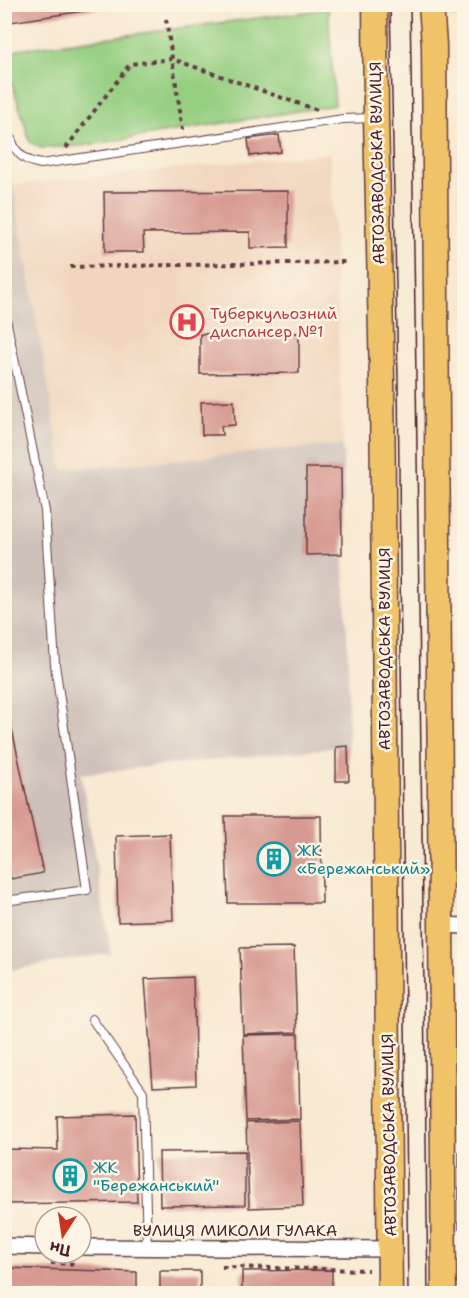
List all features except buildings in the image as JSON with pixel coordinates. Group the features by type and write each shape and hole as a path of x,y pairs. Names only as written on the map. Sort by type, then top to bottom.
{"main road":[{"name":"АВТОЗАВОДСЬКА ВУЛИЦЯ","path":"375,4 382,391 390,1293"},
{"path":"431,5 453,925 444,1293"}],"street":[{"path":"431,5 465,8"},
{"path":"4,1246 33,1247"},
{"name":"ВУЛИЦЯ МИКОЛИ ГУЛАКА","path":"93,1247 390,1249"}],"lane":[{"path":"4,112 15,148 29,162 41,164 343,119 376,117"},
{"path":"4,309 45,511 55,664 87,890 4,901"},
{"path":"92,1019 143,1092 147,1248"}],"path":[{"path":"166,19 184,143"},
{"path":"56,161 130,64 172,59 343,119"},
{"path":"70,267 345,262"}],"shaded area":[{"path":"4,148 13,185 63,470 343,444 344,566 348,659 348,746 81,774 111,953 5,971"},
{"name":"Туберкульозний диспансер №1","path":"330,153 343,444 63,470 13,185"}],"green space":[{"path":"328,9 335,105 82,146 41,148 30,142 5,60 19,49"}],"tram line":[{"path":"390,4 398,380 408,1294"},
{"path":"410,4 428,1294"}],"place":[{"name":"Туберкульозний диспансер №1","path":"187,322"},
{"name":"ЖК «Бережанський»","path":"274,859"},
{"name":"ЖК \"Бережанський\"","path":"70,1176"}]}
